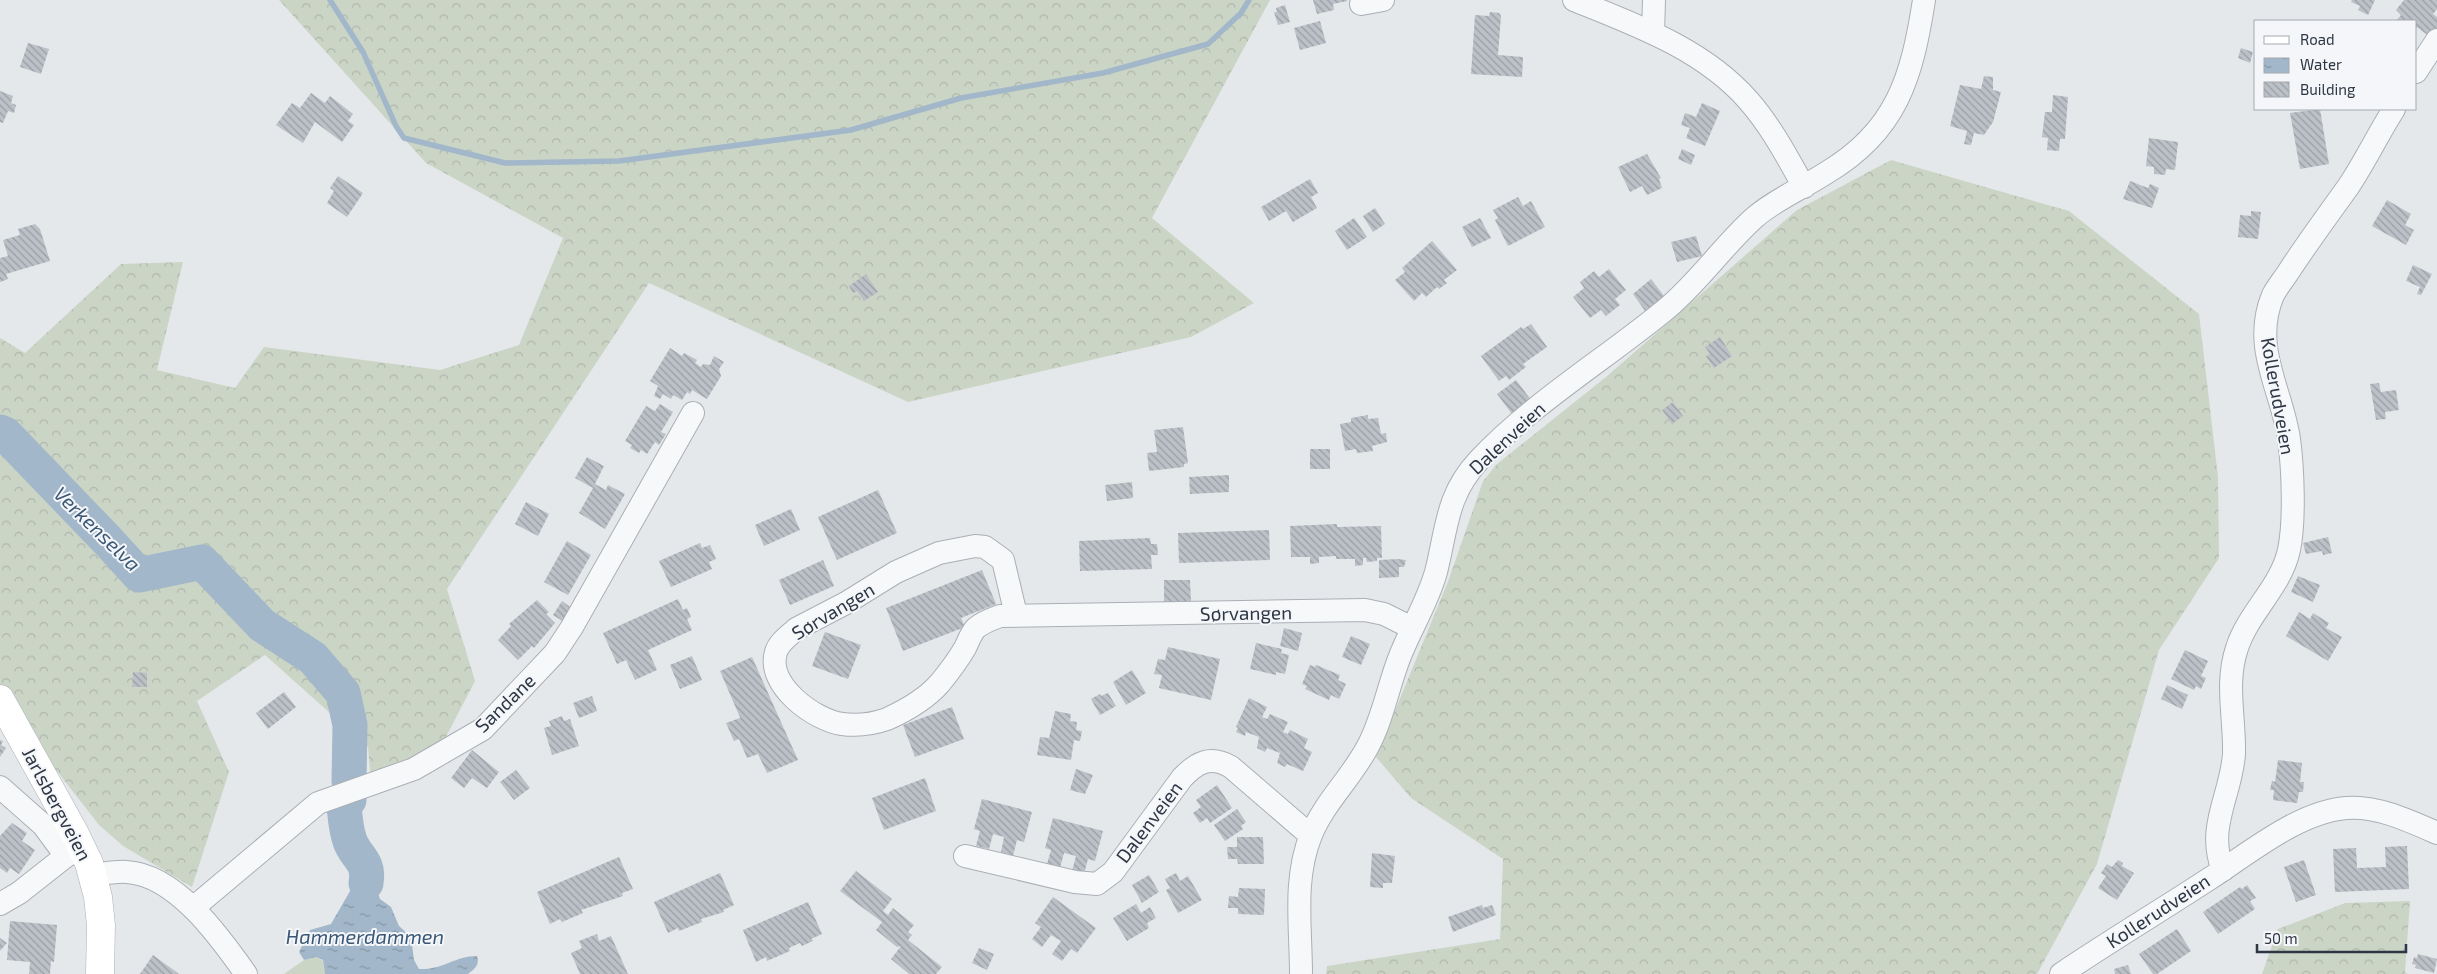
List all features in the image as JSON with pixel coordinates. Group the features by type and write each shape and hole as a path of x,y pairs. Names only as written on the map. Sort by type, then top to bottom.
{"street":[{"path":"1361,4 1383,0"},
{"path":"1574,0 1653,33 1705,62 1748,100 1779,142 1804,187"},
{"path":"1653,33 1654,0"},
{"name":"Dalenveien","path":"1302,974 1298,914 1300,885 1310,835 1369,745 1383,712 1399,657 1435,573 1445,522 1461,485 1478,461 1526,417 1666,309 1698,281 1732,239 1756,216 1844,162 1866,145 1887,120 1909,72 1918,37 1924,0"},
{"path":"2417,70 2437,40"},
{"name":"Kollerudveien","path":"2061,974 2223,870 2218,859 2216,834 2234,754 2230,685 2236,648 2287,558 2291,532 2289,438 2267,357 2265,337 2267,316 2274,294 2312,235 2349,185 2393,110"},
{"name":"Sandane","path":"193,908 318,803 414,768 484,729 555,653 572,627 693,413"},
{"name":"Sørvangen","path":"1016,615 1007,570 1003,560 985,547 958,548 920,560 796,629 782,642 776,652 777,672 782,686 795,699 816,714 840,724 870,723 885,720 922,701 940,682 976,629 987,621 1000,616 1108,616 1365,610 1384,614 1412,628"},
{"name":"Jarlsbergveien","path":"0,699 74,852"},
{"name":"Dalenveien","path":"965,856 1075,882 1097,884 1112,872 1192,767 1212,760 1221,761 1231,767 1310,835"},
{"name":"Jarlsbergveien","path":"0,787 74,852 92,875 101,925 100,974"},
{"path":"2223,870 2301,821 2332,810 2348,807 2391,815 2437,832"},
{"path":"0,904 19,893 74,852"},
{"path":"92,875 126,872 144,875 172,890 193,908 230,951 246,974"}],"green space":[{"path":"279,0 1270,0 1152,218 1254,303 1191,337 908,402 649,283 447,589 475,681 436,756 371,783 368,747 265,655 197,701 229,772 192,887 123,846 99,825 0,698 0,338 25,353 121,264 183,262 157,370 235,388 264,347 440,370 519,345 563,238 426,163"},
{"path":"1891,160 2069,211 2199,314 2218,477 2219,558 2159,650 2097,864 2037,974 1326,974 1327,966 1500,939 1503,859 1411,798 1376,757 1449,579 1483,481 1497,464 1606,377 1797,210"},
{"path":"2410,901 2405,972 2408,974 2262,974 2278,929 2345,903"},
{"path":"316,957 323,961 325,974 284,974 304,960"}],"water":[{"name":"Hammerdammen","path":"357,879 376,887 380,899 391,907 399,926 411,937 414,960 419,969 428,969 462,958 477,956 478,961 475,968 468,974 325,974 323,960 316,957 304,960 299,952 310,930 331,924"}],"building":[{"path":"1313,0 1347,1 1333,4 1334,10 1317,14"},
{"path":"2352,0 2375,0 2368,15 2358,10 2360,6 2351,2"},
{"path":"2404,0 2437,0 2437,9 2433,14 2437,17 2437,28 2430,37 2417,27 2417,20 2397,20 2401,15 2396,10"},
{"path":"1285,5 1290,22 1278,25 1274,12 1277,12 1276,8"},
{"path":"1490,12 1499,13 1501,16 1498,55 1523,57 1522,77 1471,74 1475,15 1489,16"},
{"path":"1320,21 1326,43 1300,50 1294,28"},
{"path":"28,43 49,49 41,74 20,67"},
{"path":"2241,48 2253,52 2250,63 2238,58"},
{"path":"1984,76 1993,77 1993,90 2001,92 1993,122 1984,135 1974,133 1971,145 1964,144 1967,131 1950,126 1960,85 1981,89"},
{"path":"0,91 13,96 11,103 16,105 14,113 8,111 3,123 0,122"},
{"path":"311,93 325,103 330,96 353,114 348,121 354,125 342,142 315,122 303,143 276,125 292,103 300,108"},
{"path":"2053,95 2068,97 2065,139 2060,139 2059,151 2047,150 2048,138 2042,137 2045,112 2052,112"},
{"path":"1702,103 1720,111 1705,146 1686,138 1690,128 1681,125 1685,113 1696,117"},
{"path":"2320,110 2329,164 2300,169 2290,113"},
{"path":"2149,138 2178,142 2175,170 2166,169 2165,175 2154,174 2154,167 2146,166"},
{"path":"1682,149 1695,155 1691,165 1678,159"},
{"path":"1647,154 1661,178 1659,179 1662,188 1647,195 1642,186 1630,192 1618,167"},
{"path":"338,176 363,193 347,217 327,203 334,191 330,188"},
{"path":"1310,179 1318,193 1311,197 1317,208 1293,222 1286,211 1269,221 1261,207"},
{"path":"2130,181 2148,188 2150,184 2159,188 2152,208 2123,199"},
{"path":"1518,197 1523,206 1531,201 1545,227 1508,246 1495,220 1498,218 1493,210"},
{"path":"2387,200 2411,214 2405,225 2414,230 2406,245 2372,226"},
{"path":"1375,208 1385,224 1373,232 1363,216"},
{"path":"2251,211 2261,212 2258,239 2238,237 2240,215 2251,216"},
{"path":"1354,218 1367,237 1347,250 1335,231"},
{"path":"1480,218 1491,238 1472,247 1462,227"},
{"path":"35,224 40,229 50,261 6,274 8,279 0,282 0,258 8,256 3,240 20,235 18,229"},
{"path":"1696,236 1702,256 1677,262 1671,242"},
{"path":"1432,241 1457,270 1444,280 1447,283 1439,289 1437,287 1426,297 1422,293 1414,301 1395,280 1405,272 1402,268"},
{"path":"2413,265 2432,274 2421,295 2417,294 2420,287 2406,281"},
{"path":"1609,269 1626,290 1615,299 1620,305 1606,316 1601,310 1590,318 1573,297 1584,288 1580,282 1594,271 1599,277"},
{"path":"866,274 878,292 864,301 857,291 853,293 849,286"},
{"path":"1651,279 1664,296 1645,311 1633,294"},
{"path":"1531,324 1547,347 1523,364 1526,367 1509,380 1506,376 1499,381 1481,356 1521,327 1523,329"},
{"path":"1720,337 1732,356 1714,368 1706,356 1710,354 1705,347"},
{"path":"670,348 682,356 684,353 697,360 695,363 701,367 703,364 710,365 714,356 724,362 719,369 721,376 707,399 692,390 690,394 687,392 682,400 673,395 671,399 663,394 660,399 654,396 658,386 663,389 650,381"},
{"path":"1516,380 1531,400 1512,414 1497,394"},
{"path":"2379,383 2381,392 2396,390 2399,410 2385,412 2386,419 2376,420 2370,384"},
{"path":"1673,402 1683,416 1672,424 1662,410"},
{"path":"660,404 673,412 661,432 666,434 659,445 655,442 647,454 641,450 639,453 630,448 632,445 625,441 646,406 655,411"},
{"path":"1368,415 1368,419 1378,418 1381,434 1386,433 1387,442 1372,446 1373,451 1357,453 1356,449 1345,451 1340,424 1351,422 1351,418"},
{"path":"1183,427 1188,463 1184,464 1184,467 1149,471 1147,453 1157,452 1154,430"},
{"path":"1310,449 1330,449 1330,469 1310,469"},
{"path":"587,457 604,466 595,484 606,490 608,485 625,494 605,529 579,513 593,488 575,478"},
{"path":"1229,475 1229,492 1190,494 1189,477"},
{"path":"1132,482 1133,498 1107,501 1105,485"},
{"path":"878,490 897,533 837,560 818,517"},
{"path":"526,502 549,514 538,536 515,524"},
{"path":"791,509 800,530 764,546 755,525"},
{"path":"1337,524 1337,527 1381,526 1382,558 1377,558 1377,561 1367,562 1366,558 1363,558 1363,565 1355,566 1355,559 1336,559 1336,556 1319,557 1319,563 1310,564 1310,557 1291,557 1290,526"},
{"path":"1269,530 1270,560 1179,563 1178,533"},
{"path":"2328,537 2332,553 2323,555 2322,551 2306,554 2303,543"},
{"path":"1150,538 1151,544 1157,544 1158,555 1151,555 1152,569 1080,571 1079,541"},
{"path":"567,541 591,555 568,595 544,582"},
{"path":"700,543 702,548 710,545 716,559 709,562 712,569 671,587 659,561"},
{"path":"823,560 834,586 790,605 779,580"},
{"path":"1379,560 1406,560 1404,567 1399,567 1399,577 1379,578"},
{"path":"982,570 996,604 961,618 965,627 903,651 886,608"},
{"path":"2298,576 2320,585 2313,602 2291,592"},
{"path":"1164,580 1190,580 1191,602 1164,603"},
{"path":"678,599 683,610 687,608 691,617 687,619 692,630 648,650 657,670 635,680 626,660 617,664 603,633"},
{"path":"537,600 549,612 546,614 555,623 534,648 532,646 518,660 498,640 511,626 509,624"},
{"path":"562,601 573,609 564,622 553,615"},
{"path":"2299,612 2310,619 2313,613 2329,623 2326,628 2342,637 2328,661 2286,636"},
{"path":"1284,628 1302,633 1298,651 1280,646"},
{"path":"825,632 861,645 848,679 812,666"},
{"path":"1351,636 1370,644 1361,665 1342,657"},
{"path":"1256,643 1282,649 1281,653 1289,655 1285,674 1276,672 1276,675 1250,669"},
{"path":"1168,647 1220,659 1211,700 1159,688 1162,675 1154,674 1158,659 1165,660"},
{"path":"2185,650 2208,661 2201,676 2206,678 2201,689 2196,686 2194,690 2171,679"},
{"path":"692,656 702,680 680,689 670,665"},
{"path":"752,657 798,760 767,773 758,754 747,758 739,739 734,741 726,723 740,718 745,729 720,671"},
{"path":"1310,665 1315,667 1316,665 1340,675 1338,680 1346,684 1339,699 1331,695 1329,700 1305,689 1307,686 1302,684"},
{"path":"1132,670 1146,693 1126,705 1113,682"},
{"path":"133,672 147,673 147,687 132,687"},
{"path":"2167,685 2188,695 2182,709 2161,699"},
{"path":"284,692 296,707 268,729 256,713"},
{"path":"1108,693 1116,706 1100,715 1091,699 1100,694 1101,696"},
{"path":"592,696 597,711 579,718 573,703"},
{"path":"1249,698 1267,707 1262,717 1267,719 1270,714 1288,722 1283,732 1288,734 1290,730 1308,739 1304,748 1312,752 1303,771 1287,764 1285,767 1277,763 1280,753 1267,748 1265,752 1257,748 1259,737 1246,732 1245,736 1236,732 1238,728 1236,727"},
{"path":"952,707 964,739 915,757 903,725"},
{"path":"1055,711 1071,714 1070,721 1077,722 1076,730 1082,731 1080,741 1074,740 1071,760 1037,755 1040,737 1049,738"},
{"path":"562,716 564,721 570,719 579,746 552,755 544,728 551,726 549,721"},
{"path":"0,740 3,741 1,745 6,748 0,757"},
{"path":"472,750 499,772 487,788 472,778 464,788 451,778"},
{"path":"2278,760 2302,763 2300,782 2304,782 2303,792 2299,792 2297,803 2273,800 2274,790 2270,790 2272,781 2275,782"},
{"path":"1076,769 1093,775 1085,794 1070,790"},
{"path":"516,770 530,788 514,800 500,782"},
{"path":"925,778 936,811 884,830 872,798"},
{"path":"1217,785 1232,808 1210,823 1207,818 1200,823 1193,813 1201,807 1196,800"},
{"path":"982,799 1032,812 1024,842 1017,840 1013,856 1001,852 1004,837 993,834 989,849 976,846 980,831 974,829"},
{"path":"1237,809 1246,822 1241,826 1243,829 1225,841 1214,825"},
{"path":"1053,818 1103,831 1095,861 1088,859 1084,874 1072,871 1076,856 1064,853 1060,868 1047,864 1051,850 1045,848"},
{"path":"12,823 27,833 22,841 35,850 19,874 10,868 7,873 0,868 0,836"},
{"path":"1237,837 1263,837 1264,864 1238,864 1237,859 1228,859 1227,847 1237,847"},
{"path":"2407,846 2409,889 2335,892 2333,849 2356,848 2357,868 2386,867 2385,847"},
{"path":"1372,853 1395,856 1392,883 1383,883 1383,888 1370,887"},
{"path":"619,857 633,889 622,893 623,896 581,910 583,913 562,922 560,919 550,924 537,892"},
{"path":"2118,860 2123,863 2122,866 2134,873 2117,900 2098,888 2106,876 2101,873 2107,864 2112,867"},
{"path":"2304,860 2316,895 2296,902 2284,867"},
{"path":"856,871 892,899 883,911 888,915 893,908 914,925 908,932 912,935 908,940 942,967 936,974 909,974 891,959 901,946 897,947 876,930 882,922 840,891"},
{"path":"720,873 734,905 723,910 724,912 701,919 702,922 679,931 678,928 668,933 654,902"},
{"path":"1176,873 1180,881 1188,876 1202,900 1178,913 1166,890 1170,888 1165,879"},
{"path":"1149,875 1159,892 1142,903 1132,885"},
{"path":"2247,885 2256,898 2250,901 2255,909 2218,934 2203,912 2240,887 2242,889"},
{"path":"1239,888 1265,889 1264,915 1238,914 1238,908 1228,908 1229,896 1238,897"},
{"path":"1053,897 1096,928 1077,953 1071,949 1062,961 1052,954 1061,941 1051,935 1042,947 1032,939 1041,927 1035,923"},
{"path":"808,902 822,934 811,939 813,941 802,946 800,943 789,948 790,951 767,961 766,957 756,962 743,930"},
{"path":"1136,904 1141,913 1150,907 1156,918 1147,923 1149,928 1127,941 1113,918"},
{"path":"1482,905 1483,908 1492,905 1496,915 1453,932 1448,917"},
{"path":"10,921 57,925 54,962 51,961 50,974 29,974 30,962 7,960"},
{"path":"2177,929 2191,951 2157,974 2153,974 2139,954"},
{"path":"597,934 599,941 611,936 628,974 580,974 571,953 582,948 579,941"},
{"path":"0,938 7,943 0,951"},
{"path":"979,948 994,954 987,970 972,963"},
{"path":"2418,954 2437,959 2434,973 2415,968 2416,965 2412,964 2414,957 2417,958"},
{"path":"153,955 179,974 140,974"},
{"path":"2128,965 2131,974 2115,974 2114,969"}],"waterway":[{"path":"330,0 363,52 396,126 404,138 505,163 619,161 851,130 961,98 1103,73 1208,44 1241,13 1249,0"},
{"name":"Verkenselva","path":"0,432 5,434 139,575 202,562 262,625 313,658 343,693 350,725 349,781"},
{"path":"349,800 344,806 346,824 350,841 366,870 366,883"}]}
